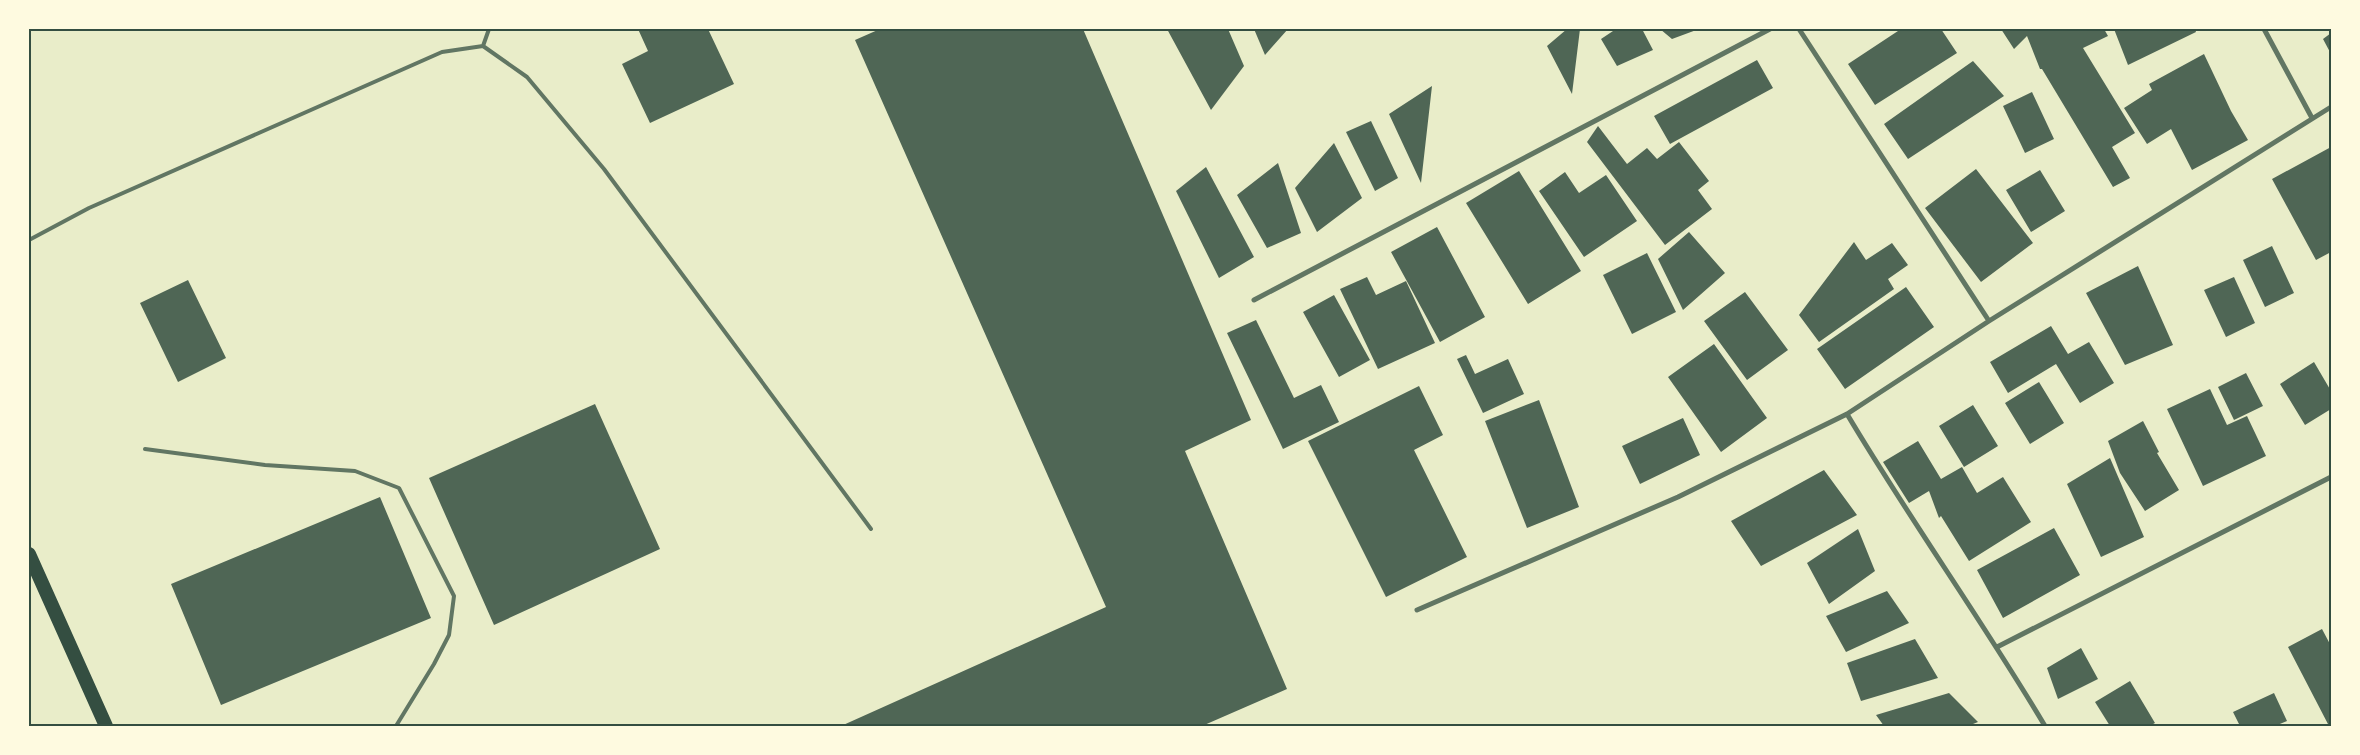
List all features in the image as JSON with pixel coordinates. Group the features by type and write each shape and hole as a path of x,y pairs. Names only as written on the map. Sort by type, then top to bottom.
{"highway":[{"path":"29,554 106,726"}],"street":[{"path":"1254,300 1770,29"},
{"path":"1798,29 1989,321"},
{"path":"2264,29 2312,118"},
{"path":"1417,610 1678,497 1847,414 1989,321 2331,107"},
{"path":"1847,414 1885,477 1997,646 2045,726"},
{"path":"1997,646 2331,476"}],"lane":[{"path":"483,46 489,29"},
{"path":"29,240 89,208 442,52 483,46 527,77 604,169 872,528"},
{"path":"145,449 265,465 355,471 399,488 454,596 449,635 434,664 396,726"}],"building":[{"path":"638,29 708,29 734,84 650,123 622,64 648,51"},
{"path":"880,29 1083,29 1251,420 1185,451 1287,689 1202,726 841,726 1106,607 855,40"},
{"path":"1167,29 1228,29 1244,66 1211,110"},
{"path":"1254,29 1288,29 1265,55"},
{"path":"1567,29 1580,29 1572,94 1547,46"},
{"path":"1616,29 1642,29 1653,50 1617,66 1601,39"},
{"path":"1660,29 1699,29 1672,39"},
{"path":"1901,29 1941,29 1957,53 1875,105 1848,64"},
{"path":"2001,29 2104,29 2108,36 2083,48 2135,133 2112,147 2130,178 2113,187 2042,69 2040,69 2027,36 2014,49"},
{"path":"2114,29 2195,29 2196,32 2128,65"},
{"path":"2331,33 2331,54 2323,39"},
{"path":"2204,54 2231,111 2248,140 2192,170 2171,129 2147,144 2124,108 2152,90 2149,84"},
{"path":"1757,60 1773,88 1670,144 1654,116"},
{"path":"1973,61 2004,96 1908,159 1884,124"},
{"path":"1432,86 1421,183 1389,114"},
{"path":"2032,92 2054,139 2025,153 2003,106"},
{"path":"1371,121 1398,178 1375,191 1346,132"},
{"path":"1598,126 1627,164 1647,148 1657,159 1679,142 1709,181 1698,190 1712,209 1665,245 1587,142"},
{"path":"1334,143 1362,198 1317,232 1295,188"},
{"path":"2331,147 2331,252 2316,260 2272,179"},
{"path":"1278,163 1301,233 1267,248 1237,195"},
{"path":"1206,167 1254,257 1219,278 1176,191"},
{"path":"1976,169 2033,243 1981,282 1925,208"},
{"path":"2040,170 2065,211 2031,232 2006,190"},
{"path":"1519,171 1581,271 1528,304 1466,203"},
{"path":"1565,172 1579,193 1606,175 1637,221 1584,257 1539,191"},
{"path":"1437,227 1485,317 1440,342 1391,252"},
{"path":"1689,232 1725,273 1683,310 1658,259"},
{"path":"1854,242 1866,260 1892,243 1908,265 1888,279 1894,289 1819,342 1799,315"},
{"path":"2272,246 2294,293 2265,307 2243,260"},
{"path":"1647,253 1676,312 1632,334 1603,275"},
{"path":"2138,266 2173,345 2125,365 2086,293"},
{"path":"1367,277 1376,295 1406,281 1435,343 1378,369 1340,289"},
{"path":"2234,277 2255,323 2226,337 2204,290"},
{"path":"188,280 226,358 178,382 140,303"},
{"path":"1906,287 1934,327 1845,389 1817,349"},
{"path":"1745,292 1788,350 1747,380 1704,321"},
{"path":"1334,295 1370,360 1339,377 1303,312"},
{"path":"1256,320 1294,398 1321,385 1339,422 1283,449 1227,333"},
{"path":"2051,326 2068,354 2089,342 2114,383 2080,403 2056,364 2008,393 1990,362"},
{"path":"1714,344 1767,418 1721,452 1668,377"},
{"path":"1466,355 1475,374 1508,359 1524,394 1483,413 1457,359"},
{"path":"2314,362 2331,391 2331,409 2305,425 2280,384"},
{"path":"2246,373 2263,406 2234,420 2218,387"},
{"path":"2039,382 2064,423 2030,444 2005,403"},
{"path":"1419,386 1443,435 1414,450 1467,557 1386,597 1308,441"},
{"path":"2210,389 2227,425 2247,416 2266,456 2203,486 2167,409"},
{"path":"1539,400 1579,507 1527,528 1485,421"},
{"path":"595,404 660,549 494,625 429,478"},
{"path":"1973,405 1998,446 1964,467 1939,426"},
{"path":"1683,418 1700,455 1640,484 1622,446"},
{"path":"2143,421 2159,452 2157,453 2179,490 2145,511 2120,473 2108,441"},
{"path":"1918,441 1941,479 1962,467 1977,493 2003,477 2031,522 1969,561 1941,516 1939,518 1929,491 1909,503 1883,462"},
{"path":"2110,458 2144,537 2101,557 2067,484"},
{"path":"1824,470 1857,515 1761,566 1731,521"},
{"path":"380,497 431,618 221,705 171,584"},
{"path":"2054,528 2080,575 2003,618 1977,570"},
{"path":"1858,529 1875,571 1829,604 1807,563"},
{"path":"1887,591 1909,623 1846,652 1826,616"},
{"path":"2322,629 2331,646 2331,726 2329,726 2288,647"},
{"path":"1915,639 1938,678 1861,701 1847,663"},
{"path":"2081,648 2098,679 2058,699 2047,668"},
{"path":"2130,681 2155,723 2149,726 2110,726 2095,702"},
{"path":"1949,693 1978,722 1968,726 1884,726 1876,715"},
{"path":"2274,693 2287,721 2275,726 2240,726 2233,712"}]}
